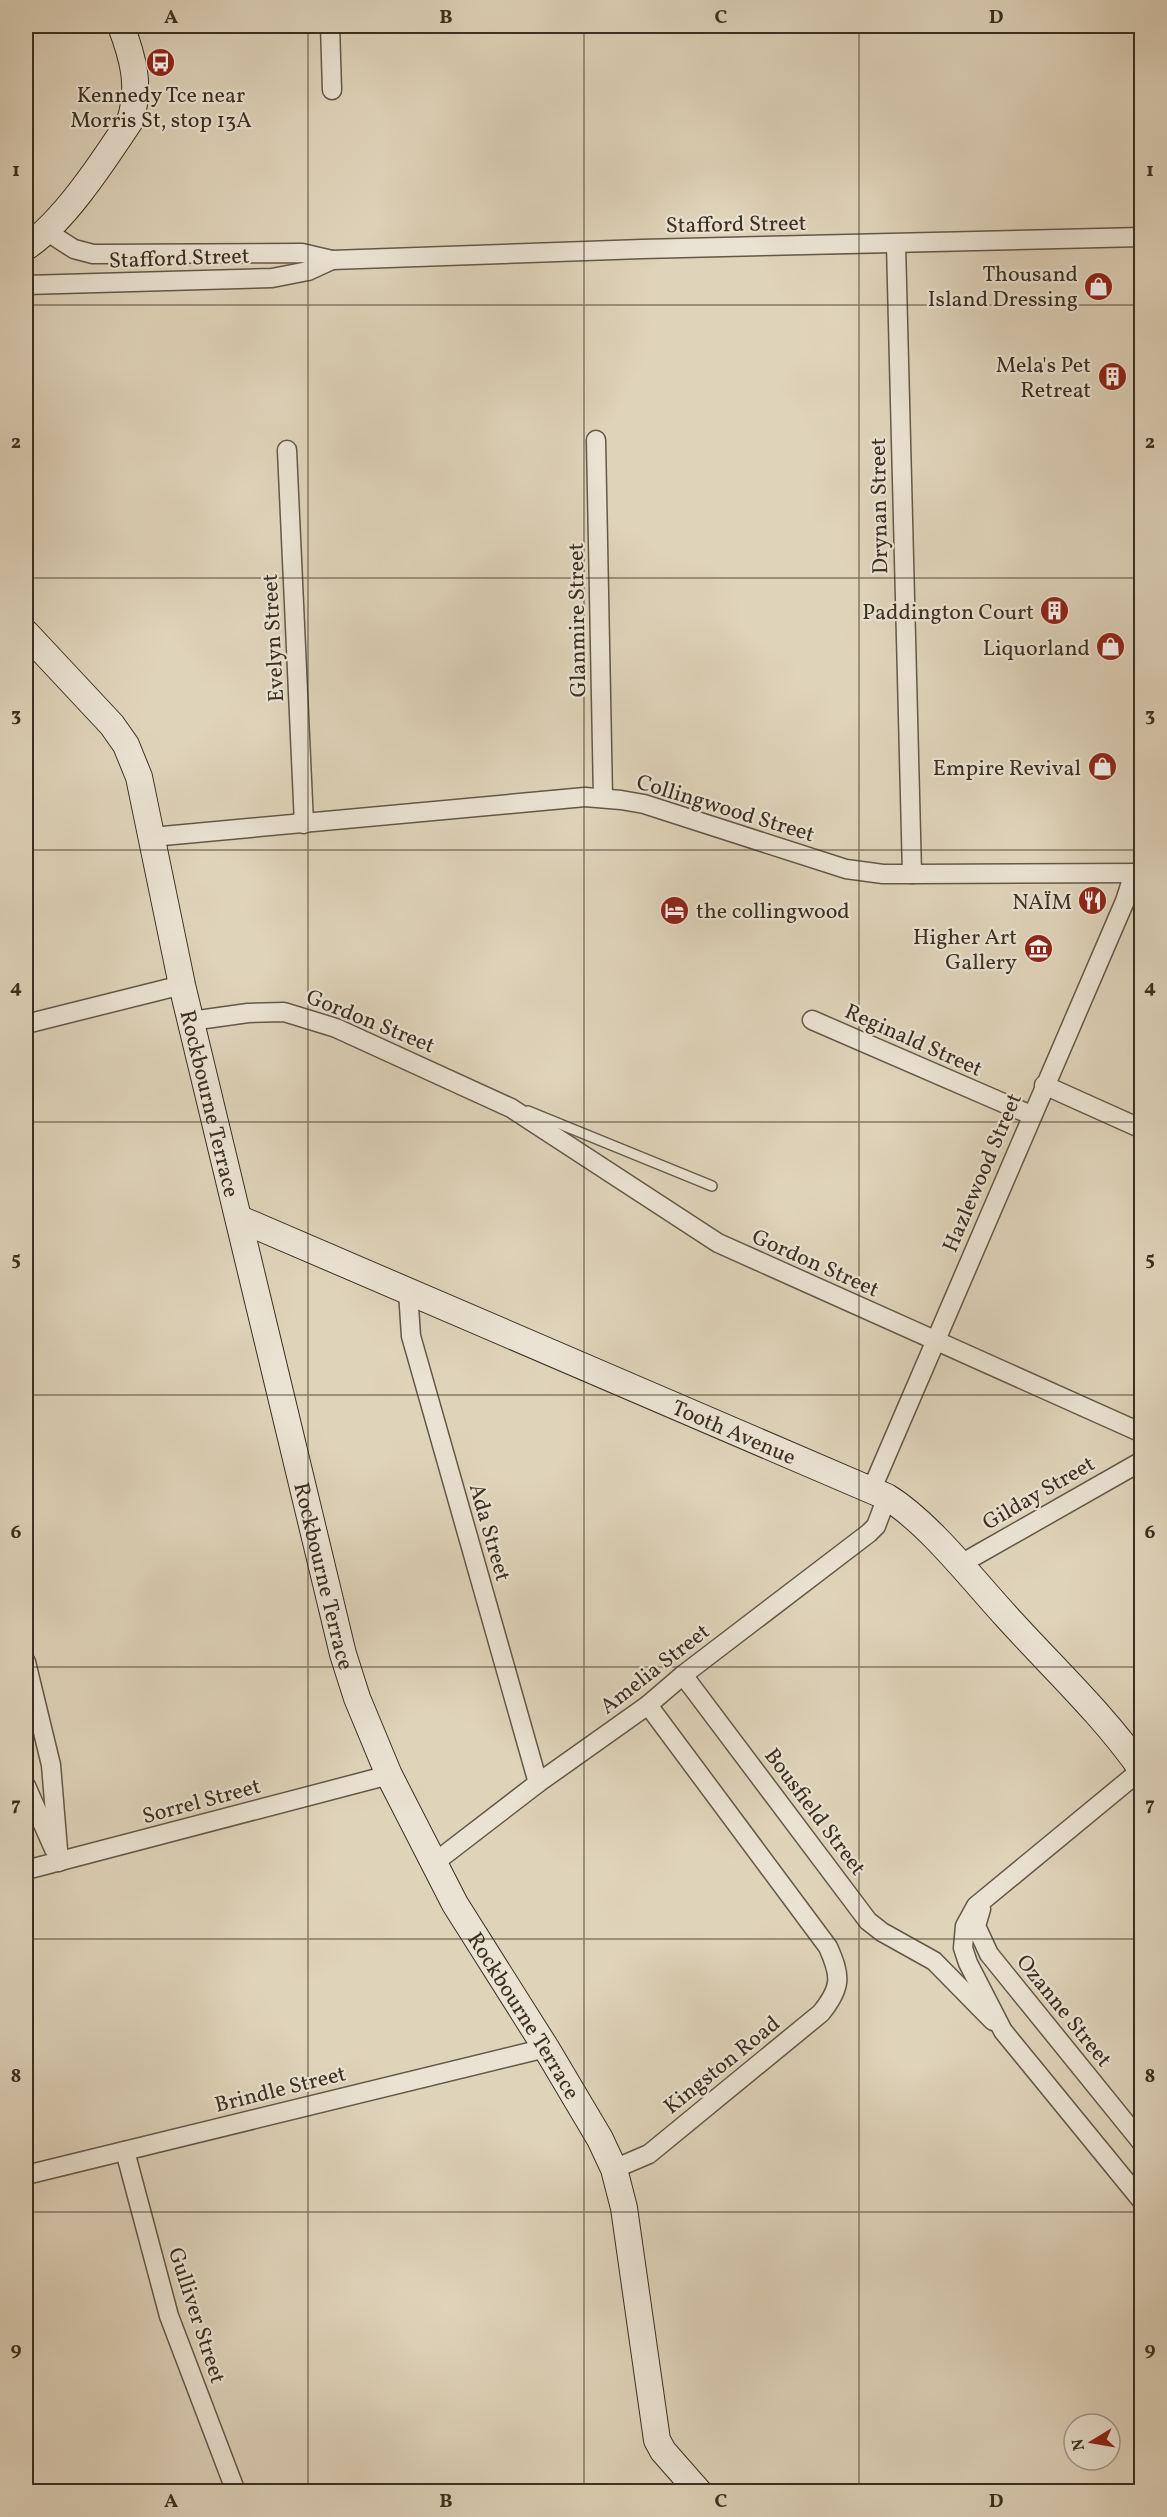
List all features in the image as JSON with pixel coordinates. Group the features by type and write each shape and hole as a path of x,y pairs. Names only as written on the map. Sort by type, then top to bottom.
{"street":[{"path":"26,247 46,231 107,156 130,121 136,104 136,71 121,26"},
{"path":"330,26 332,90"},
{"name":"Stafford Street","path":"46,231 74,249 93,254 302,253 332,260 630,249 1142,237"},
{"name":"Drynan Street","path":"896,244 912,874"},
{"name":"Stafford Street","path":"26,285 272,278 308,271 332,260"},
{"name":"Glanmire Street","path":"596,440 603,798"},
{"name":"Evelyn Street","path":"287,450 304,824"},
{"name":"Rockbourne Terrace","path":"26,633 112,725 126,745 139,777 182,985 343,1654 357,1698 390,1775 455,1904 546,2048 600,2139 614,2169 624,2208 654,2428 663,2451 691,2488"},
{"name":"Collingwood Street","path":"152,837 585,797 644,804 846,868 883,874 1138,873"},
{"name":"Hazlewood Street","path":"879,1494 935,1342 1031,1115 1138,873"},
{"path":"26,1023 182,985"},
{"name":"Gordon Street","path":"191,1021 248,1013 284,1012 336,1028 492,1098 555,1136 718,1243 1142,1433"},
{"name":"Reginald Street","path":"812,1020 1031,1115"},
{"path":"1044,1085 1142,1129"},
{"name":"Tooth Avenue","path":"240,1219 879,1494 913,1517 1113,1733 1141,1770"},
{"name":"Ada Street","path":"408,1292 411,1336 538,1783"},
{"name":"Gilday Street","path":"958,1565 1142,1461"},
{"name":"Amelia Street","path":"434,1863 538,1783 648,1705 683,1675 869,1533 876,1526 879,1494"},
{"path":"26,1662 51,1765 59,1862"},
{"name":"Bousfield Street","path":"683,1675 868,1920 882,1932 928,1957 1003,2031"},
{"name":"Kingston Road","path":"614,2169 649,2154 821,2013 831,2002 839,1977 828,1947 648,1705"},
{"path":"1141,1770 988,1897 963,1948 968,1963 1003,2031 1142,2201"},
{"name":"Sorrel Street","path":"26,1870 390,1775"},
{"path":"26,1786 59,1862"},
{"name":"Ozanne Street","path":"970,1935 993,1959 1142,2143"},
{"name":"Brindle Street","path":"26,2175 546,2048"},
{"name":"Gulliver Street","path":"125,2151 169,2316 236,2492"}],"lane":[{"name":"Gordon Street","path":"492,1098 579,1130 712,1186"}],"place":[{"name":"Kennedy Tce near Morris St, stop 13A","path":"161,62"},
{"name":"Thousand Island Dressing","path":"1099,286"},
{"name":"Mela's Pet Retreat","path":"1112,377"},
{"name":"Paddington Court","path":"1055,611"},
{"name":"Liquorland","path":"1111,647"},
{"name":"Empire Revival","path":"1102,767"},
{"name":"NAÏM","path":"1093,901"},
{"name":"the collingwood","path":"675,910"},
{"name":"Higher Art Gallery","path":"1038,949"}]}
